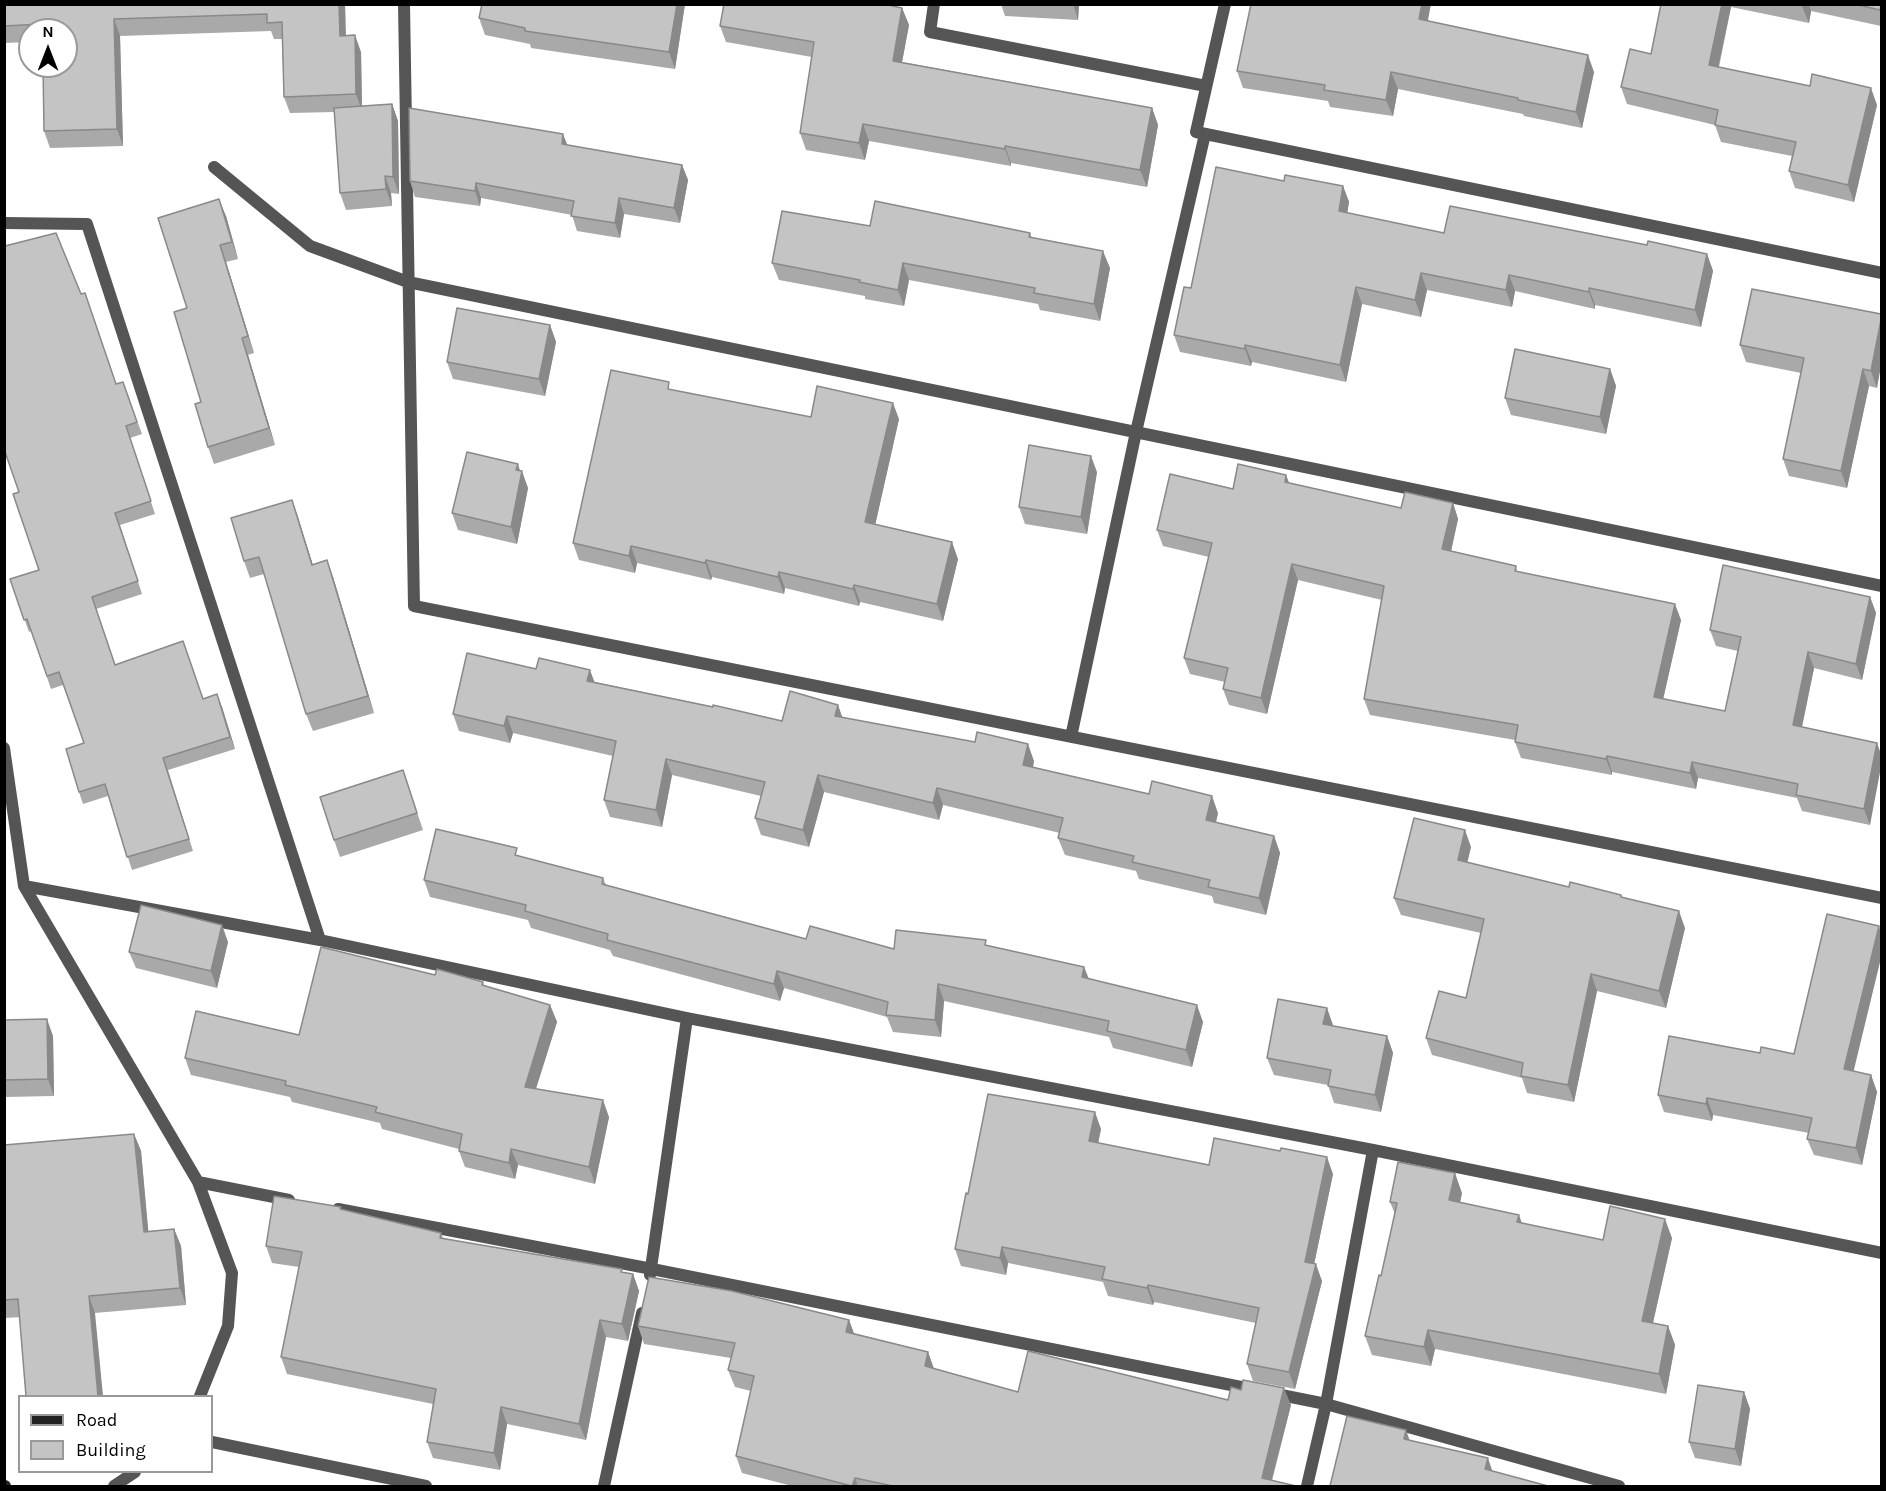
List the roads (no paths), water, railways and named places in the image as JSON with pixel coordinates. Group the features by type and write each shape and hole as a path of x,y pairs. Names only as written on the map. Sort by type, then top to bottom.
{"street":[{"path":"404,4 414,606 1881,898"},
{"path":"934,4 930,32 1206,86"},
{"path":"1225,4 1196,132 1881,273"},
{"path":"1071,736 1136,432 1205,134"},
{"path":"214,167 310,246 408,282 1881,586"},
{"path":"4,223 87,224 321,940"},
{"path":"4,748 24,886 198,1182 232,1273 228,1326 200,1395"},
{"path":"24,886 321,940 687,1018 1373,1150 1881,1253"},
{"path":"604,1486 652,1269 687,1018"},
{"path":"1307,1486 1326,1404 1373,1150"},
{"path":"198,1182 303,1202"},
{"path":"326,1207 652,1269 1326,1404 1619,1486"},
{"path":"213,1442 426,1486"},
{"path":"114,1486 134,1473"}]}
